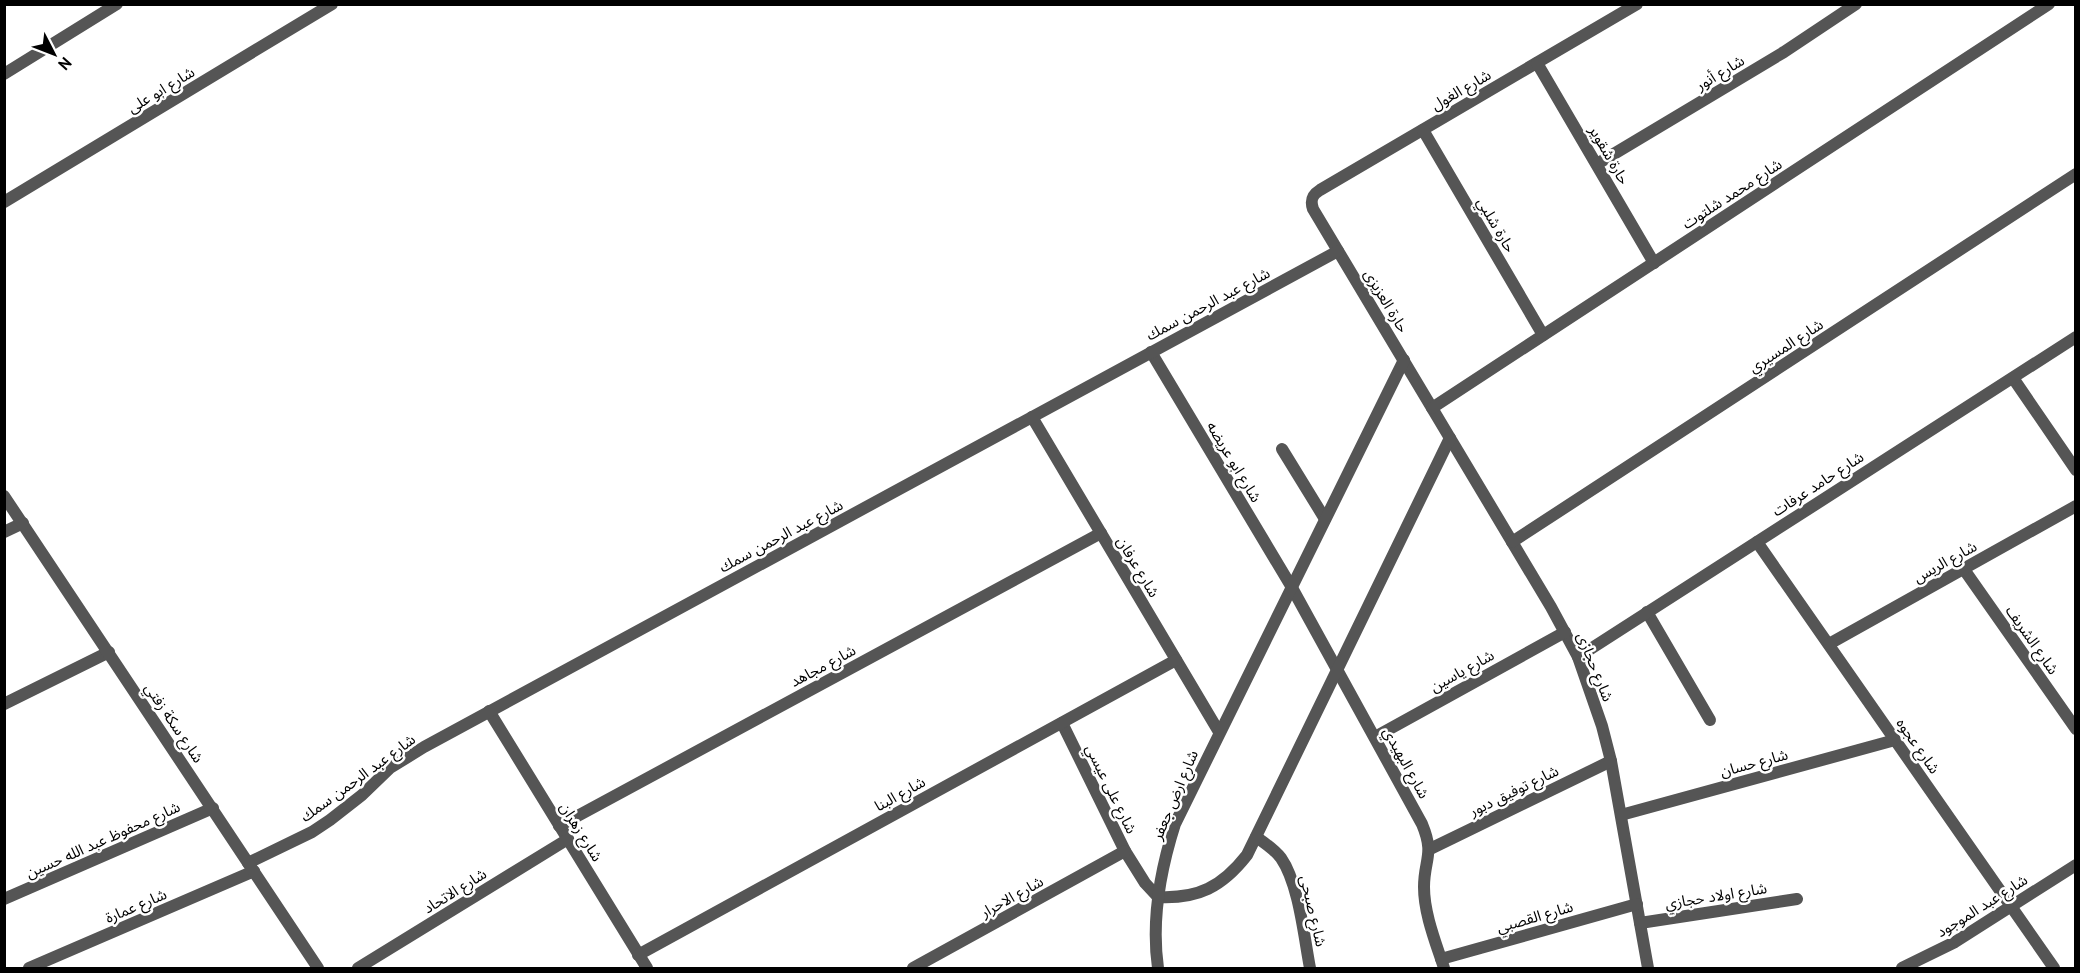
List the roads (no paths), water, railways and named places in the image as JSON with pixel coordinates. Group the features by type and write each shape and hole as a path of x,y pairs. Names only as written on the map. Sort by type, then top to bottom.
{"street":[{"path":"4,74 117,4"},
{"name":"شارع ابو على","path":"4,202 332,4"},
{"name":"شارع الغول","path":"1313,209 1311,200 1316,193 1637,4"},
{"name":"شارع أنور","path":"1597,164 1784,52 1856,4"},
{"name":"شارع محمد شلتوت","path":"1432,408 2049,4"},
{"name":"حارة شقوير","path":"1538,63 1654,263"},
{"name":"حارة شلبي","path":"1423,130 1543,335"},
{"name":"شارع المسيري","path":"1512,542 2076,174"},
{"name":"حارة العزيزى","path":"1313,209 1432,408"},
{"name":"شارع عبد الرحمن سمك","path":"251,867 312,832 346,808 390,768 423,747 1338,251"},
{"name":"شارع حامد عرفات","path":"1578,657 2076,337"},
{"name":"شارع ابو عريضه","path":"1151,352 1291,586"},
{"name":"شارع ارض جعفر","path":"1158,969 1155,928 1158,897 1161,872 1175,824 1404,360"},
{"path":"2013,378 2076,470"},
{"name":"شارع حجازى","path":"1432,408 1578,657 1591,691 1611,761 1648,969"},
{"name":"شارع عرفان","path":"1032,417 1219,732"},
{"path":"1158,897 1179,898 1199,893 1218,884 1234,871 1247,855 1450,438"},
{"path":"1282,448 1325,519"},
{"name":"شارع سكة زفتي","path":"4,496 318,969"},
{"name":"شارع الريس","path":"1829,644 2076,506"},
{"path":"4,532 23,523"},
{"name":"شارع مجاهد","path":"559,825 1101,533"},
{"name":"شارع عجوه","path":"1757,542 2054,969"},
{"name":"شارع الشريف","path":"1964,568 2076,729"},
{"name":"شارع البهيدي","path":"1291,586 1422,824 1430,849 1424,887 1425,899 1442,964"},
{"path":"1647,612 1710,720"},
{"name":"شارع ياسين","path":"1375,737 1565,632"},
{"path":"4,704 109,652"},
{"name":"شارع البنا","path":"638,955 1176,660"},
{"name":"شارع زهران","path":"489,711 647,969"},
{"name":"شارع على عيسي","path":"1062,723 1125,852 1145,883 1158,897"},
{"name":"شارع حسان","path":"1621,815 1895,740"},
{"name":"شارع توفيق دبور","path":"1430,849 1611,761"},
{"name":"شارع محفوظ عبد الله حسين","path":"4,899 213,808"},
{"name":"شارع صبحى","path":"1256,837 1270,846 1281,858 1289,872 1310,969"},
{"name":"شارع الاتحاد","path":"358,969 568,839"},
{"name":"شارع الاحرار","path":"913,969 1125,852"},
{"name":"شارع عبد الموجود","path":"1903,968 1955,942 2076,865"},
{"name":"شارع عمارة","path":"29,969 251,867"},
{"name":"شارع اولاد حجازي","path":"1640,923 1797,899"},
{"name":"شارع القصبي","path":"1442,964 1637,904"}]}
